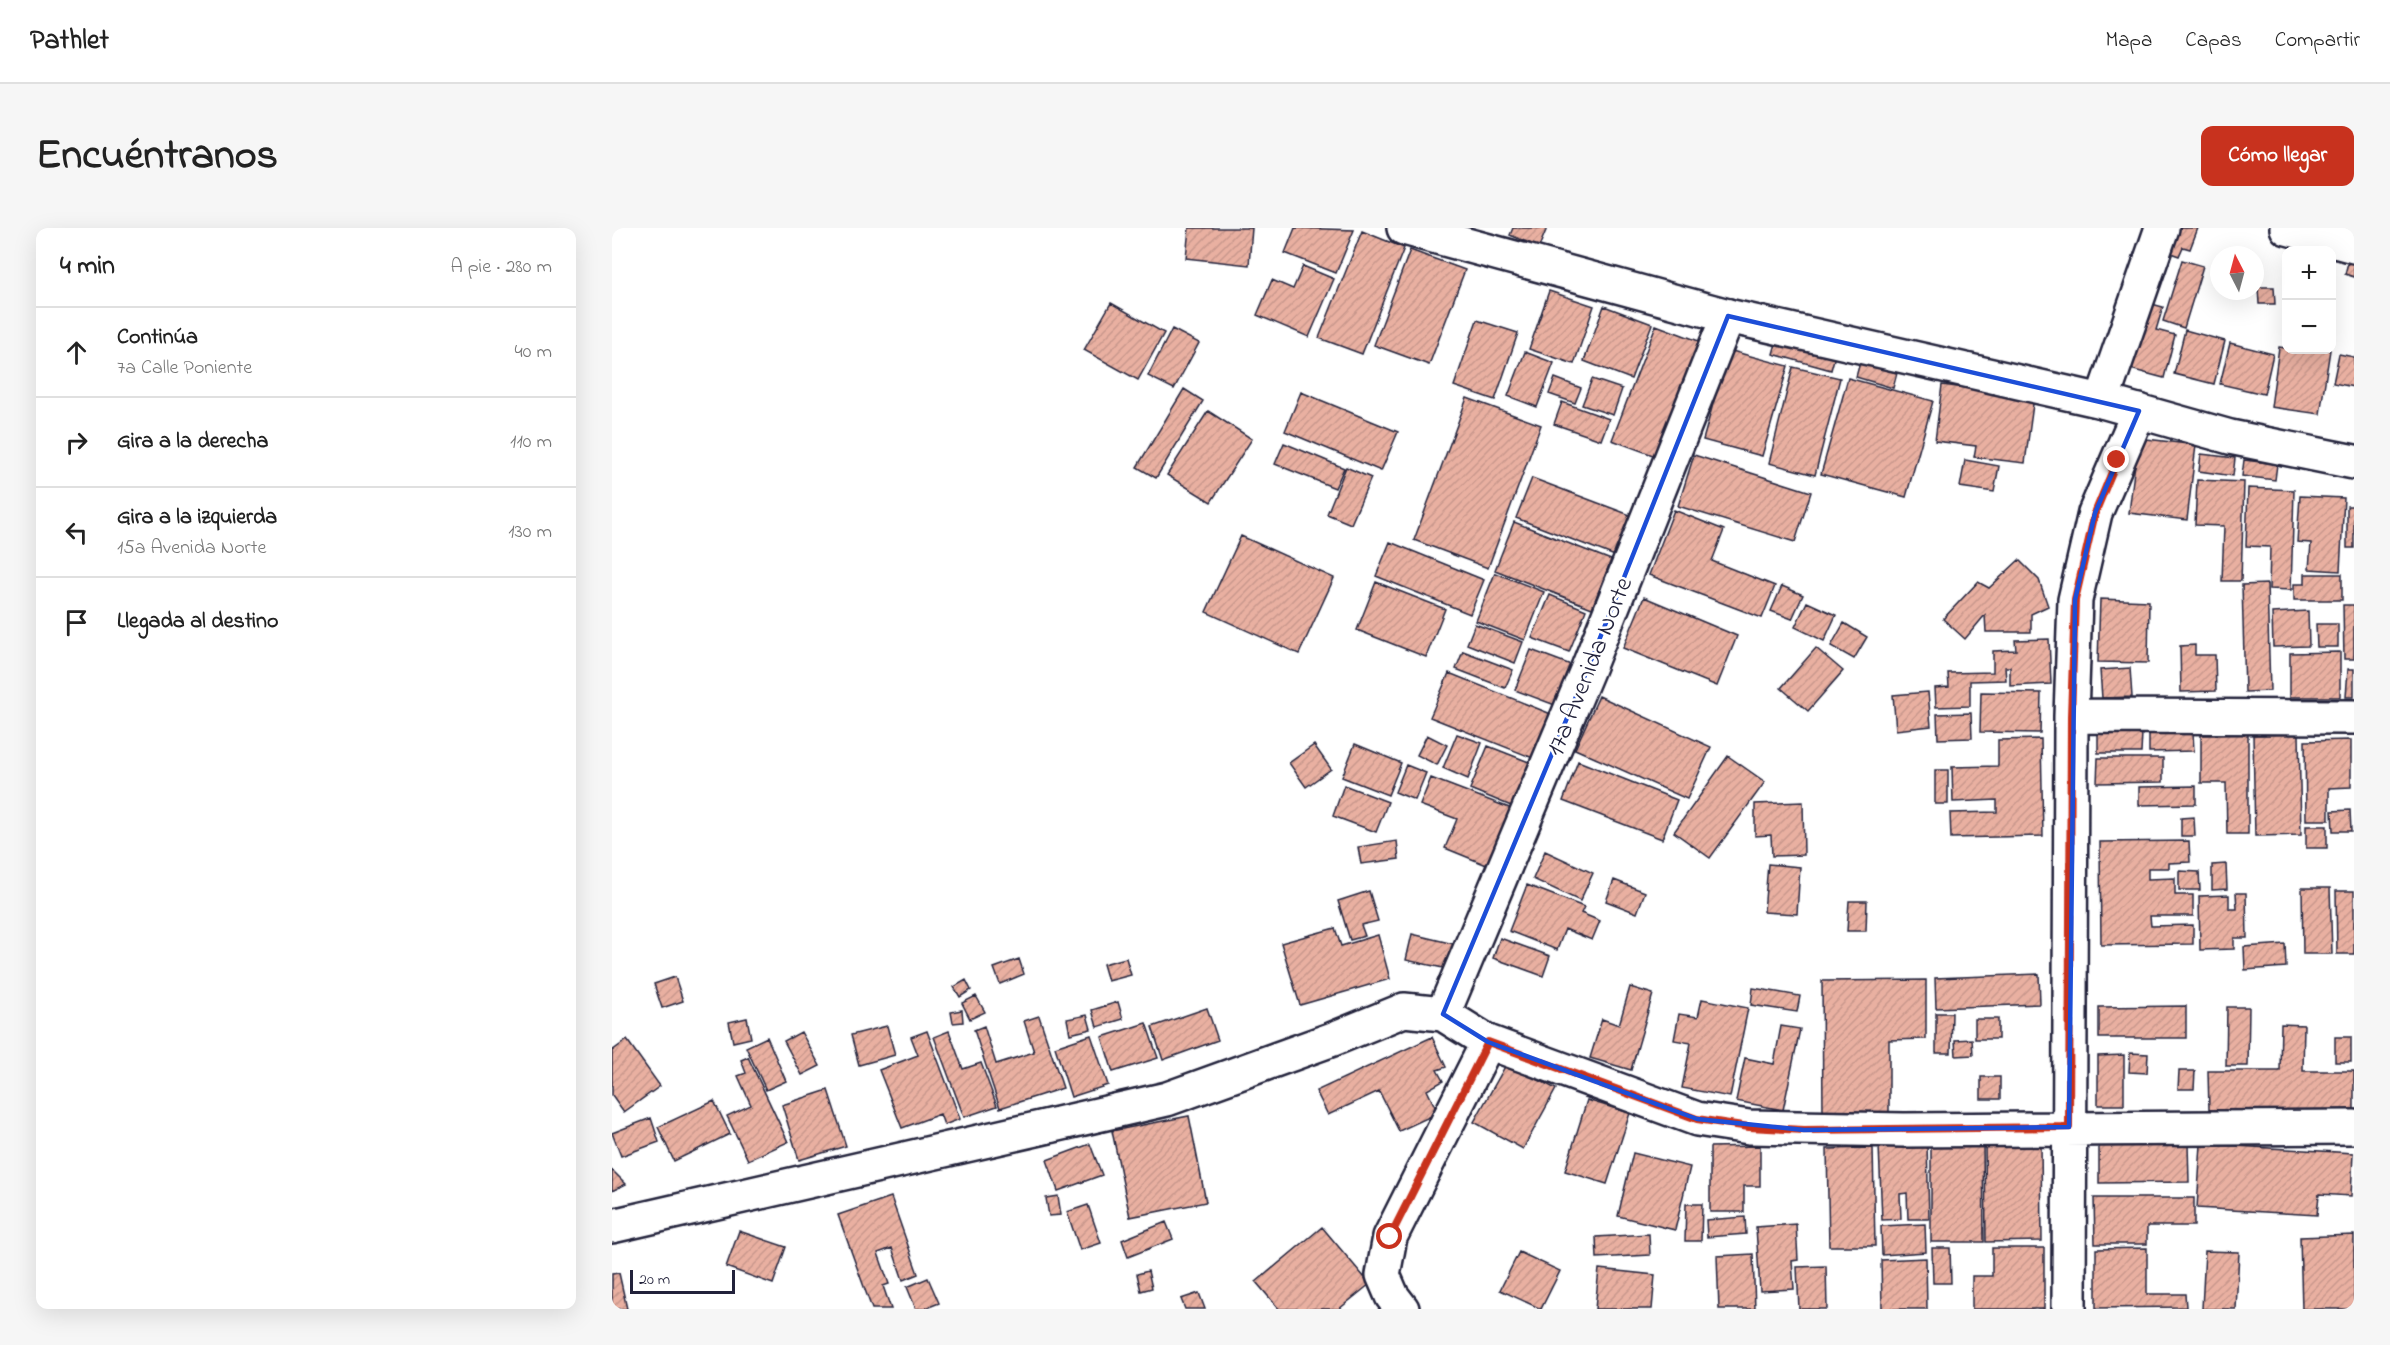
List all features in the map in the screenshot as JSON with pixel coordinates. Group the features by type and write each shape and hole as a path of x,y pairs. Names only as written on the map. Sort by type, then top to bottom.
{"street":[{"path":"1404,228 1728,316 2102,401 2230,437 2354,462"},
{"path":"2102,401 2162,228"},
{"path":"2287,228 2354,246"},
{"name":"17a Avenida Norte","path":"1443,1014 1588,668 1728,316"},
{"path":"2069,1309 2071,716 2075,600 2095,513 2139,411"},
{"path":"2071,716 2354,717"},
{"path":"612,1226 1167,1099 1333,1039 1404,1010 1443,1014 1488,1042 1697,1119 1749,1127 1804,1130 2069,1127 2182,1130 2354,1127"},
{"path":"1392,1305 1383,1275 1390,1237 1488,1042"}],"highlighted area":[{"path":"1728,316 2139,411 2095,513 2075,600 2069,1127 1804,1130 1697,1119 1488,1042 1443,1014 1588,668"}],"building":[{"path":"1189,228 1252,228 1249,265 1186,258"},
{"path":"1295,228 1354,230 1336,273 1285,253"},
{"path":"1513,228 1547,228 1539,247 1510,235"},
{"path":"2178,228 2198,228 2190,249 2183,247 2179,256 2168,252"},
{"path":"1362,231 1404,248 1362,354 1319,338"},
{"path":"1410,250 1465,270 1429,365 1374,345"},
{"path":"2350,255 2354,256 2354,277 2345,274"},
{"path":"2182,260 2203,266 2184,328 2163,321"},
{"path":"1303,266 1334,279 1309,337 1257,315 1272,280 1293,289"},
{"path":"2264,287 2274,287 2275,304 2259,304 2259,300 2264,300"},
{"path":"1549,291 1594,306 1574,364 1529,349"},
{"path":"1111,303 1164,333 1138,380 1084,350"},
{"path":"2148,303 2163,307 2156,330 2175,335 2164,378 2130,369"},
{"path":"1604,306 1652,324 1631,379 1584,361"},
{"path":"1477,320 1518,333 1495,400 1454,386"},
{"path":"1656,325 1704,343 1661,458 1612,440"},
{"path":"1172,329 1199,343 1174,389 1148,376"},
{"path":"2185,330 2225,341 2214,384 2174,374"},
{"path":"1779,333 1837,348 1831,370 1773,354"},
{"path":"2230,343 2273,354 2264,394 2220,384"},
{"path":"2279,347 2282,347 2282,354 2329,354 2320,414 2271,407"},
{"path":"1728,350 1788,366 1762,456 1703,440"},
{"path":"1525,352 1554,363 1537,407 1508,396"},
{"path":"2339,354 2354,357 2354,387 2333,383"},
{"path":"1860,362 1897,373 1893,388 1856,377"},
{"path":"1793,367 1840,378 1815,475 1769,463"},
{"path":"1555,378 1581,388 1575,403 1549,394"},
{"path":"1848,378 1933,401 1906,497 1821,474"},
{"path":"1592,379 1622,389 1613,415 1582,405"},
{"path":"1942,385 2034,397 2025,463 1974,457 1976,446 1935,441"},
{"path":"1184,389 1203,401 1156,478 1137,467"},
{"path":"1301,392 1398,432 1381,471 1285,431"},
{"path":"1467,398 1541,425 1488,568 1414,540"},
{"path":"1562,402 1609,419 1601,440 1554,424"},
{"path":"1208,411 1252,439 1211,502 1167,475"},
{"path":"2138,438 2196,445 2187,520 2129,513"},
{"path":"1284,443 1344,468 1335,488 1275,464"},
{"path":"2201,454 2235,458 2233,476 2199,471"},
{"path":"1694,455 1811,492 1795,542 1678,506"},
{"path":"1965,460 1999,466 1994,492 1960,487"},
{"path":"2244,460 2277,464 2275,480 2242,476"},
{"path":"1346,467 1371,478 1351,524 1327,514"},
{"path":"1532,478 1630,515 1615,556 1516,518"},
{"path":"2197,480 2244,482 2241,581 2222,581 2224,526 2195,525"},
{"path":"2248,488 2294,490 2291,590 2269,589 2270,547 2246,546"},
{"path":"2300,496 2344,498 2340,571 2309,569 2311,543 2297,542"},
{"path":"2347,506 2354,506 2354,548 2347,548"},
{"path":"1674,510 1724,530 1712,561 1775,586 1762,618 1649,575"},
{"path":"1514,522 1611,560 1592,608 1495,570"},
{"path":"1241,536 1334,578 1299,654 1206,612"},
{"path":"1390,542 1484,580 1470,614 1376,576"},
{"path":"2019,560 2039,580 2048,606 2031,614 2031,632 1986,632 1985,615 1965,639 1943,619 1978,582 1989,588"},
{"path":"1495,573 1544,592 1525,640 1476,621"},
{"path":"2305,574 2342,574 2342,600 2294,600 2294,584 2305,584"},
{"path":"1376,582 1445,609 1426,657 1357,630"},
{"path":"2267,584 2270,691 2245,692 2242,585"},
{"path":"1782,586 1803,595 1792,619 1771,611"},
{"path":"1550,595 1586,610 1569,652 1532,638"},
{"path":"1644,597 1737,636 1717,686 1623,648"},
{"path":"2100,599 2149,601 2148,663 2098,662"},
{"path":"1807,602 1836,615 1824,641 1795,627"},
{"path":"2343,605 2354,605 2354,659 2344,659"},
{"path":"2308,611 2309,646 2273,647 2272,613"},
{"path":"1844,623 1867,637 1854,659 1831,646"},
{"path":"1475,624 1523,642 1515,663 1467,644"},
{"path":"2316,624 2338,624 2338,647 2317,647"},
{"path":"2049,639 2051,684 2010,686 2010,667 2005,667 2006,680 1970,681 1970,706 1936,707 1935,688 1949,687 1948,673 1993,672 1993,651 2016,650 2015,640"},
{"path":"2195,645 2195,655 2215,655 2216,691 2181,692 2180,646"},
{"path":"1816,648 1843,671 1808,711 1781,688"},
{"path":"1531,650 1571,665 1555,705 1515,690"},
{"path":"1463,651 1513,670 1505,688 1456,669"},
{"path":"2340,652 2340,697 2290,697 2290,653"},
{"path":"2130,668 2132,697 2102,698 2100,670"},
{"path":"2348,669 2354,669 2354,697 2346,697"},
{"path":"1449,673 1551,714 1533,758 1430,717"},
{"path":"1928,692 1931,726 1896,730 1893,695"},
{"path":"1981,692 2041,693 2040,733 1980,732"},
{"path":"1599,696 1711,747 1687,799 1575,749"},
{"path":"1971,713 1972,738 1938,739 1937,714"},
{"path":"2098,732 2142,733 2141,753 2098,753"},
{"path":"2193,733 2194,751 2149,752 2149,734"},
{"path":"1457,734 1482,743 1468,779 1443,768"},
{"path":"2248,734 2248,834 2227,834 2226,783 2201,783 2201,735"},
{"path":"2299,734 2301,835 2255,836 2253,735"},
{"path":"1427,735 1447,745 1437,765 1417,755"},
{"path":"2041,739 2043,836 1951,838 1950,813 1997,812 1997,800 1953,802 1952,767 1998,766 1998,740"},
{"path":"2351,740 2351,787 2329,788 2329,820 2306,820 2305,741"},
{"path":"1355,744 1401,763 1388,795 1342,777"},
{"path":"1314,745 1331,769 1306,787 1289,763"},
{"path":"1488,746 1534,764 1516,808 1470,789"},
{"path":"1728,756 1765,782 1710,858 1674,832"},
{"path":"2098,758 2163,758 2163,782 2097,783"},
{"path":"1578,761 1677,800 1662,839 1563,801"},
{"path":"1406,765 1426,773 1415,800 1395,792"},
{"path":"1935,770 1948,770 1948,804 1935,804"},
{"path":"1431,778 1512,809 1489,866 1445,848 1457,819 1420,805"},
{"path":"1344,785 1388,802 1376,832 1333,816"},
{"path":"2196,786 2196,804 2139,805 2139,787"},
{"path":"1803,802 1804,855 1772,856 1771,835 1755,836 1755,804"},
{"path":"2350,810 2351,831 2333,831 2332,811"},
{"path":"2194,817 2195,836 2181,836 2181,818"},
{"path":"2306,826 2327,826 2327,848 2306,848"},
{"path":"1397,841 1399,859 1361,864 1358,847"},
{"path":"2189,841 2190,862 2169,863 2169,868 2148,868 2148,879 2175,878 2175,895 2193,895 2193,916 2150,916 2151,926 2193,925 2193,944 2101,945 2100,842"},
{"path":"1545,851 1593,873 1580,901 1533,879"},
{"path":"1768,864 1800,867 1797,914 1764,912"},
{"path":"2226,864 2227,889 2212,890 2212,865"},
{"path":"2179,871 2199,872 2200,890 2179,890"},
{"path":"1614,880 1645,892 1637,913 1606,901"},
{"path":"1527,885 1584,907 1581,913 1600,921 1592,940 1565,929 1557,950 1509,931"},
{"path":"2302,888 2330,888 2332,954 2303,954"},
{"path":"1369,891 1378,921 1361,925 1365,936 1350,940 1338,901"},
{"path":"2336,891 2354,891 2354,954 2337,954"},
{"path":"2236,893 2246,893 2247,938 2234,938 2234,949 2200,950 2199,896 2229,895 2229,909 2237,909"},
{"path":"1849,901 1867,901 1866,931 1847,931"},
{"path":"1335,928 1341,946 1378,935 1390,979 1300,1005 1281,943"},
{"path":"1412,934 1454,944 1448,969 1406,960"},
{"path":"1500,938 1550,956 1543,976 1493,958"},
{"path":"2285,944 2286,967 2245,970 2244,947"},
{"path":"1126,958 1131,975 1108,981 1103,964"},
{"path":"1019,959 1024,974 1000,984 994,968"},
{"path":"2039,974 2040,1004 1936,1008 1935,978"},
{"path":"675,977 683,1001 662,1008 654,984"},
{"path":"966,980 971,990 960,997 954,987"},
{"path":"1926,980 1926,1039 1889,1040 1889,1114 1823,1114 1822,981"},
{"path":"1630,987 1653,994 1631,1070 1590,1058 1602,1019 1619,1025"},
{"path":"1753,988 1800,996 1797,1012 1751,1005"},
{"path":"976,996 985,1012 970,1019 962,1003"},
{"path":"1702,999 1748,1008 1730,1097 1682,1088 1691,1043 1674,1040 1679,1014 1698,1017"},
{"path":"1118,1002 1123,1019 1097,1027 1092,1010"},
{"path":"2186,1006 2186,1038 2099,1038 2099,1007"},
{"path":"2227,1007 2249,1007 2248,1066 2226,1066"},
{"path":"1207,1008 1218,1040 1163,1060 1152,1027"},
{"path":"962,1010 963,1022 953,1023 951,1012"},
{"path":"1936,1013 1952,1013 1951,1053 1936,1053"},
{"path":"1087,1015 1091,1029 1070,1034 1067,1019"},
{"path":"1039,1016 1063,1088 1000,1108 974,1030 984,1026 996,1064 1034,1052 1024,1021"},
{"path":"747,1018 751,1038 733,1042 729,1022"},
{"path":"1975,1019 1998,1019 1998,1039 1975,1039"},
{"path":"1146,1023 1158,1058 1113,1072 1102,1037"},
{"path":"2281,1024 2304,1025 2303,1071 2354,1071 2354,1111 2209,1110 2208,1071 2280,1071"},
{"path":"887,1026 895,1055 859,1065 851,1035"},
{"path":"1781,1026 1800,1029 1783,1110 1736,1101 1745,1058 1774,1064"},
{"path":"927,1031 960,1119 944,1125 940,1114 902,1128 879,1070 918,1055 911,1037"},
{"path":"949,1031 963,1069 981,1063 997,1106 964,1117 934,1037"},
{"path":"801,1032 820,1066 802,1075 784,1041"},
{"path":"1091,1035 1108,1085 1071,1097 1055,1047"},
{"path":"767,1037 786,1081 766,1090 746,1047"},
{"path":"1432,1037 1446,1067 1437,1070 1443,1081 1427,1090 1438,1113 1399,1131 1379,1091 1328,1115 1316,1091"},
{"path":"2335,1037 2351,1037 2351,1062 2335,1062"},
{"path":"1972,1039 1973,1055 1956,1056 1955,1040"},
{"path":"627,1040 660,1086 624,1112 612,1095 612,1051"},
{"path":"2130,1053 2148,1054 2147,1073 2129,1072"},
{"path":"2124,1055 2124,1105 2098,1105 2098,1056"},
{"path":"748,1057 788,1142 748,1160 727,1116 751,1105 738,1076 746,1073 741,1060"},
{"path":"1507,1063 1556,1089 1523,1149 1474,1122"},
{"path":"2179,1071 2195,1071 2194,1089 2178,1089"},
{"path":"1981,1077 2000,1077 2000,1099 1981,1099"},
{"path":"828,1090 846,1146 799,1160 782,1105"},
{"path":"1587,1100 1630,1113 1607,1184 1565,1171"},
{"path":"714,1101 730,1134 674,1161 658,1127"},
{"path":"1189,1116 1206,1202 1130,1217 1112,1131"},
{"path":"651,1118 659,1142 621,1156 612,1133"},
{"path":"2041,1143 2042,1241 1986,1242 1985,1144"},
{"path":"1090,1144 1102,1175 1058,1191 1047,1160"},
{"path":"1927,1144 1929,1219 1908,1219 1907,1193 1900,1194 1901,1219 1882,1220 1879,1146"},
{"path":"2188,1144 2189,1182 2099,1183 2099,1145"},
{"path":"2201,1144 2353,1153 2351,1196 2319,1194 2317,1215 2197,1208"},
{"path":"1931,1145 1983,1145 1984,1242 1931,1242"},
{"path":"1760,1146 1760,1186 1744,1186 1744,1212 1710,1212 1710,1147"},
{"path":"1873,1148 1875,1246 1829,1246 1827,1149"},
{"path":"1633,1153 1690,1167 1675,1230 1618,1216"},
{"path":"612,1170 626,1184 612,1191"},
{"path":"1058,1196 1061,1215 1049,1216 1046,1198"},
{"path":"891,1197 918,1274 903,1280 892,1248 878,1253 889,1284 883,1286 891,1309 872,1309 838,1215"},
{"path":"2094,1198 2194,1198 2194,1226 2147,1226 2147,1244 2095,1244"},
{"path":"1686,1204 1702,1204 1701,1241 1685,1241"},
{"path":"1088,1205 1101,1243 1080,1250 1067,1212"},
{"path":"1745,1217 1746,1234 1707,1237 1706,1220"},
{"path":"1166,1222 1173,1239 1128,1257 1122,1240"},
{"path":"1796,1224 1798,1260 1792,1261 1794,1289 1760,1291 1756,1227"},
{"path":"1925,1224 1926,1252 1882,1255 1881,1226"},
{"path":"1322,1227 1370,1284 1339,1309 1279,1309 1256,1282"},
{"path":"739,1231 786,1247 773,1284 726,1267"},
{"path":"1649,1234 1650,1255 1597,1258 1596,1237"},
{"path":"2354,1235 2354,1309 2302,1309 2300,1237"},
{"path":"1932,1248 1950,1248 1951,1283 1933,1283"},
{"path":"1992,1248 2044,1248 2044,1309 1972,1309 1972,1276 1992,1276"},
{"path":"2147,1248 2147,1294 2185,1294 2186,1307 2096,1308 2096,1249"},
{"path":"2205,1251 2239,1252 2236,1309 2202,1309"},
{"path":"1519,1252 1560,1271 1541,1309 1500,1290"},
{"path":"1753,1254 1755,1309 1719,1309 1717,1256"},
{"path":"1926,1258 1927,1309 1882,1309 1881,1260"},
{"path":"1826,1266 1827,1309 1799,1309 1797,1267"},
{"path":"1599,1269 1655,1275 1652,1309 1595,1309"},
{"path":"1148,1271 1152,1288 1141,1291 1137,1274"},
{"path":"619,1273 627,1309 612,1309 612,1274"},
{"path":"928,1278 939,1303 924,1309 916,1309 907,1287"},
{"path":"1199,1293 1205,1309 1185,1309 1181,1299"}],"route":[{"path":"1390,1237 1488,1042 1697,1119 1749,1127 1804,1130 2069,1127 2071,716 2075,600 2095,513 2117,460"}]}
